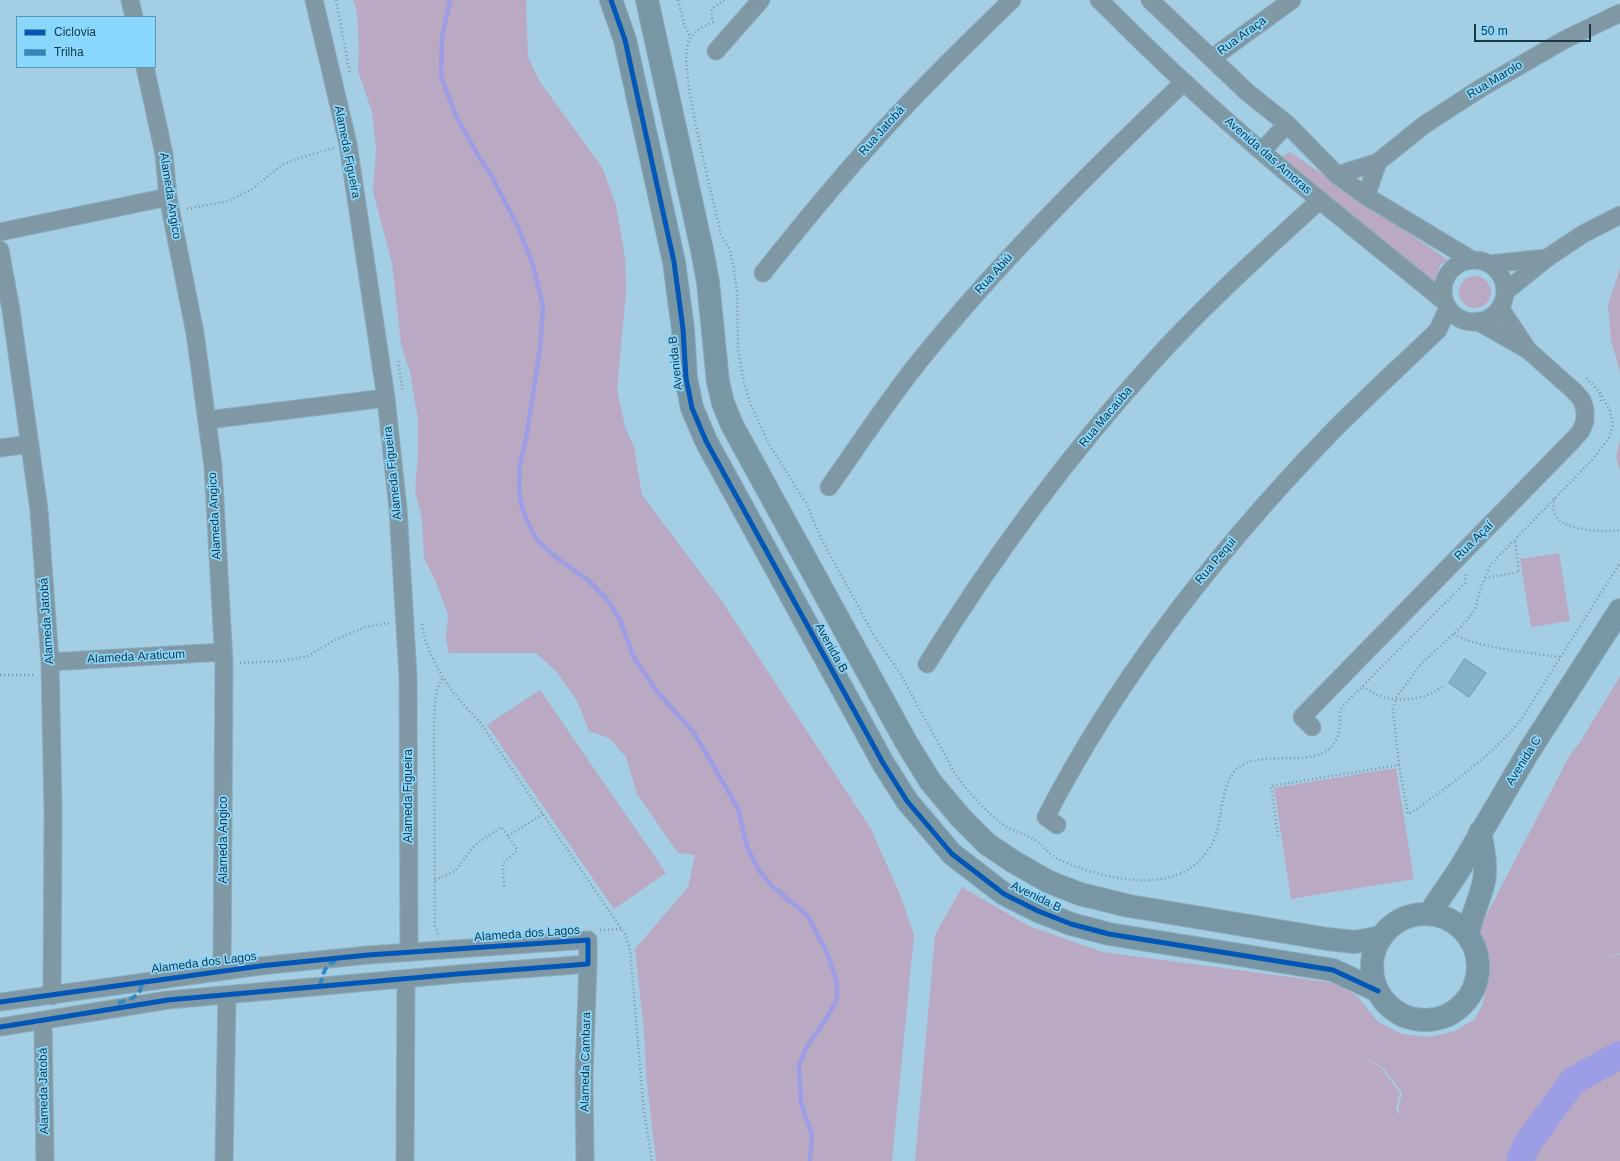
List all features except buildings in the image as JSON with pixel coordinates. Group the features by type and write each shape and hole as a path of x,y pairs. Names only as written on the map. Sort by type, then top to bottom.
{"street":[{"path":"130,0 134,16"},
{"name":"Alameda Figueira","path":"314,0 348,144 386,398 398,509 408,676 409,952"},
{"name":"Avenida B","path":"611,0 625,40 674,262 683,329 686,378 692,408 706,441 741,507 883,763 907,801 934,836 957,859 1004,894 1038,911 1072,924 1109,934 1333,970 1378,991"},
{"name":"Avenida B","path":"649,0 652,22 704,256 712,312 715,359 723,403 732,425 791,534 906,742 930,781 961,818 987,844 1014,862 1049,882 1080,894 1129,906 1334,940 1355,942 1381,937"},
{"path":"716,51 761,0"},
{"name":"Rua Jatobá","path":"763,273 828,193 891,121 954,56 1012,0"},
{"name":"Avenida das Amoras","path":"1099,0 1184,82 1262,151 1447,305"},
{"path":"1150,0 1247,92 1287,124 1337,175 1366,196 1472,260 1489,264 1501,276 1502,300"},
{"name":"Rua Araça","path":"1212,58 1292,0"},
{"name":"Rua Marolo","path":"1337,175 1378,162 1424,125 1481,88 1564,40 1620,13"},
{"name":"Alameda Angico","path":"145,68 164,154 169,205 195,333 213,466 223,657 222,971"},
{"name":"Rua Abiú","path":"829,487 916,365 960,312 1064,199 1184,82"},
{"path":"1262,151 1287,124"},
{"path":"1366,196 1378,162"},
{"name":"Rua Macaúba","path":"927,664 986,571 1025,517 1112,408 1152,363 1222,292 1320,200"},
{"path":"0,232 169,205"},
{"path":"1472,260 1458,265 1448,274 1444,283 1447,305 1458,317 1472,321 1487,319 1502,300 1547,258 1583,234 1620,215"},
{"name":"Alameda Jatobá","path":"0,250 11,310 39,510 50,668 53,811 52,996"},
{"path":"1489,264 1547,258"},
{"name":"Rua Açaí","path":"1502,300 1528,350"},
{"name":"Rua Pequi","path":"1057,825 1046,817 1067,777 1124,684 1191,590 1330,434 1438,330 1447,305"},
{"name":"Rua Pequi","path":"1438,330 1472,321"},
{"name":"Rua Açaí","path":"1312,727 1302,718 1581,431 1585,421 1585,410 1582,400 1528,350 1472,321"},
{"path":"207,420 386,398"},
{"path":"0,448 30,444"},
{"name":"Avenida C","path":"1429,914 1459,870 1480,832 1620,610"},
{"name":"Alameda Araticum","path":"50,668 223,657"},
{"path":"1468,935 1470,922 1484,883 1485,864 1480,832"},
{"path":"1429,914 1451,920 1468,935 1477,952 1478,977 1468,999 1454,1012 1435,1019 1415,1019 1396,1012 1388,1005 1378,991 1372,973 1372,963 1375,950 1381,937 1402,919 1411,916 1429,914"},
{"name":"Alameda dos Lagos","path":"3,1002 52,996 142,981 368,954 588,940 588,964"},
{"path":"457,974 498,963 502,958 502,946"},
{"path":"320,986 324,971 333,962 368,954"},
{"path":"0,1027 43,1021 97,1010 168,1000 457,974 588,964"},
{"name":"Alameda Cambara","path":"585,1161 584,1076 588,964"},
{"path":"405,1161 406,979"},
{"path":"97,1010 134,998 140,994 142,981"},
{"path":"224,1161 227,995"},
{"name":"Alameda Jatobá","path":"43,1021 45,1161"}],"path":[{"path":"336,0 350,76"},
{"path":"678,0 685,27 691,37"},
{"path":"724,0 713,8 713,22 697,31 691,37 687,49 691,97 722,235 730,250 733,264 736,291 738,354 750,402 767,441 806,503 821,538 876,639 900,673 954,772 963,785 1004,825 1034,839 1049,853 1071,864 1100,874 1128,880 1154,879 1179,874 1197,863 1210,847 1216,836 1226,791 1233,772 1240,766 1259,759 1315,756 1330,748 1336,741 1339,732 1342,707 1465,583 1466,570"},
{"path":"169,205 228,201 252,189 282,165 296,158 348,144"},
{"path":"398,357 404,396"},
{"path":"1600,392 1601,405"},
{"path":"1556,496 1554,502 1554,513 1556,517 1566,524 1592,530 1620,530"},
{"path":"1484,578 1519,572 1515,540"},
{"path":"1278,836 1271,786 1399,765 1408,814 1417,809 1483,759 1508,736 1522,718 1620,563"},
{"path":"422,618 428,648 443,677 463,706 479,721 622,929 630,950 644,1112 652,1161"},
{"path":"223,657 281,661 308,656 335,640 365,627 404,622"},
{"path":"1454,634 1458,638 1560,658"},
{"path":"0,675 18,676 50,668"},
{"path":"442,938 438,934 436,926 434,716 437,686 443,677"},
{"path":"1363,686 1372,693 1385,697 1405,698 1431,694 1444,685"},
{"path":"508,836 543,814"},
{"path":"435,880 455,871 475,845 500,827 517,849 517,851 503,863 504,886"},
{"path":"599,930 622,929"}],"shaded area":[{"path":"353,0 526,0 528,57 540,82 602,167 616,205 625,257 626,293 617,389 625,427 634,447 642,495 721,600 871,829 899,892 914,935 892,1161 656,1161 646,1075 644,1031 635,949 688,887 695,855 678,853 637,794 626,757 609,738 589,731 577,701 557,672 536,653 449,653 446,639 448,615 436,582 424,558 422,519 415,491 418,456 418,420 410,372 401,344 392,263 373,192 376,148 372,112 358,71 359,50 357,12"},
{"path":"1290,152 1448,260 1440,265 1434,286 1282,157"},
{"path":"1620,268 1620,372 1611,340 1608,305"},
{"path":"1475,276 1484,279 1488,283 1491,292 1488,301 1484,305 1475,308 1466,305 1462,301 1459,292 1462,283 1466,279"},
{"path":"1620,437 1620,471 1616,458"},
{"path":"1559,553 1570,621 1531,627 1520,559"},
{"path":"1620,676 1620,953 1592,964 1620,954 1620,1161 915,1161 935,935 962,887 1029,926 1102,952 1336,983 1357,996 1378,1022 1402,1034 1429,1037 1455,1031 1475,1019 1483,1003 1487,966 1479,929 1571,753 1579,744","holes":["1350,1048 1384,1069 1402,1093 1398,1109 1403,1119 1396,1109 1400,1093 1382,1069"]},
{"path":"540,690 666,873 614,909 487,725"},
{"path":"1396,768 1414,879 1291,899 1274,788"}],"waterway":[{"path":"450,0 442,38 441,76 456,116 480,159 491,175 517,225 532,262 543,305 540,349 526,439 520,464 519,485 521,504 527,521 537,540 557,558 589,581 610,603 620,620 634,658 656,690 694,733 738,808 747,847 758,869 772,886 808,916 828,955 837,983 837,999 826,1019 807,1046 799,1065 801,1103 812,1135 810,1161"},
{"path":"1520,1161 1527,1144 1573,1081 1620,1055"}],"marked path":[{"path":"320,986 326,967 332,962 336,961"},
{"path":"118,1003 138,994 142,986 142,981"}],"cycle path":[{"path":"611,0 625,40 674,262 683,329 686,378 692,408 706,441 883,763 907,801 952,854 1004,894 1038,911 1071,924 1109,934 1333,970 1378,991"},
{"path":"0,1002 260,966 368,955 588,940 588,964 457,974 168,1000 0,1027"}]}
